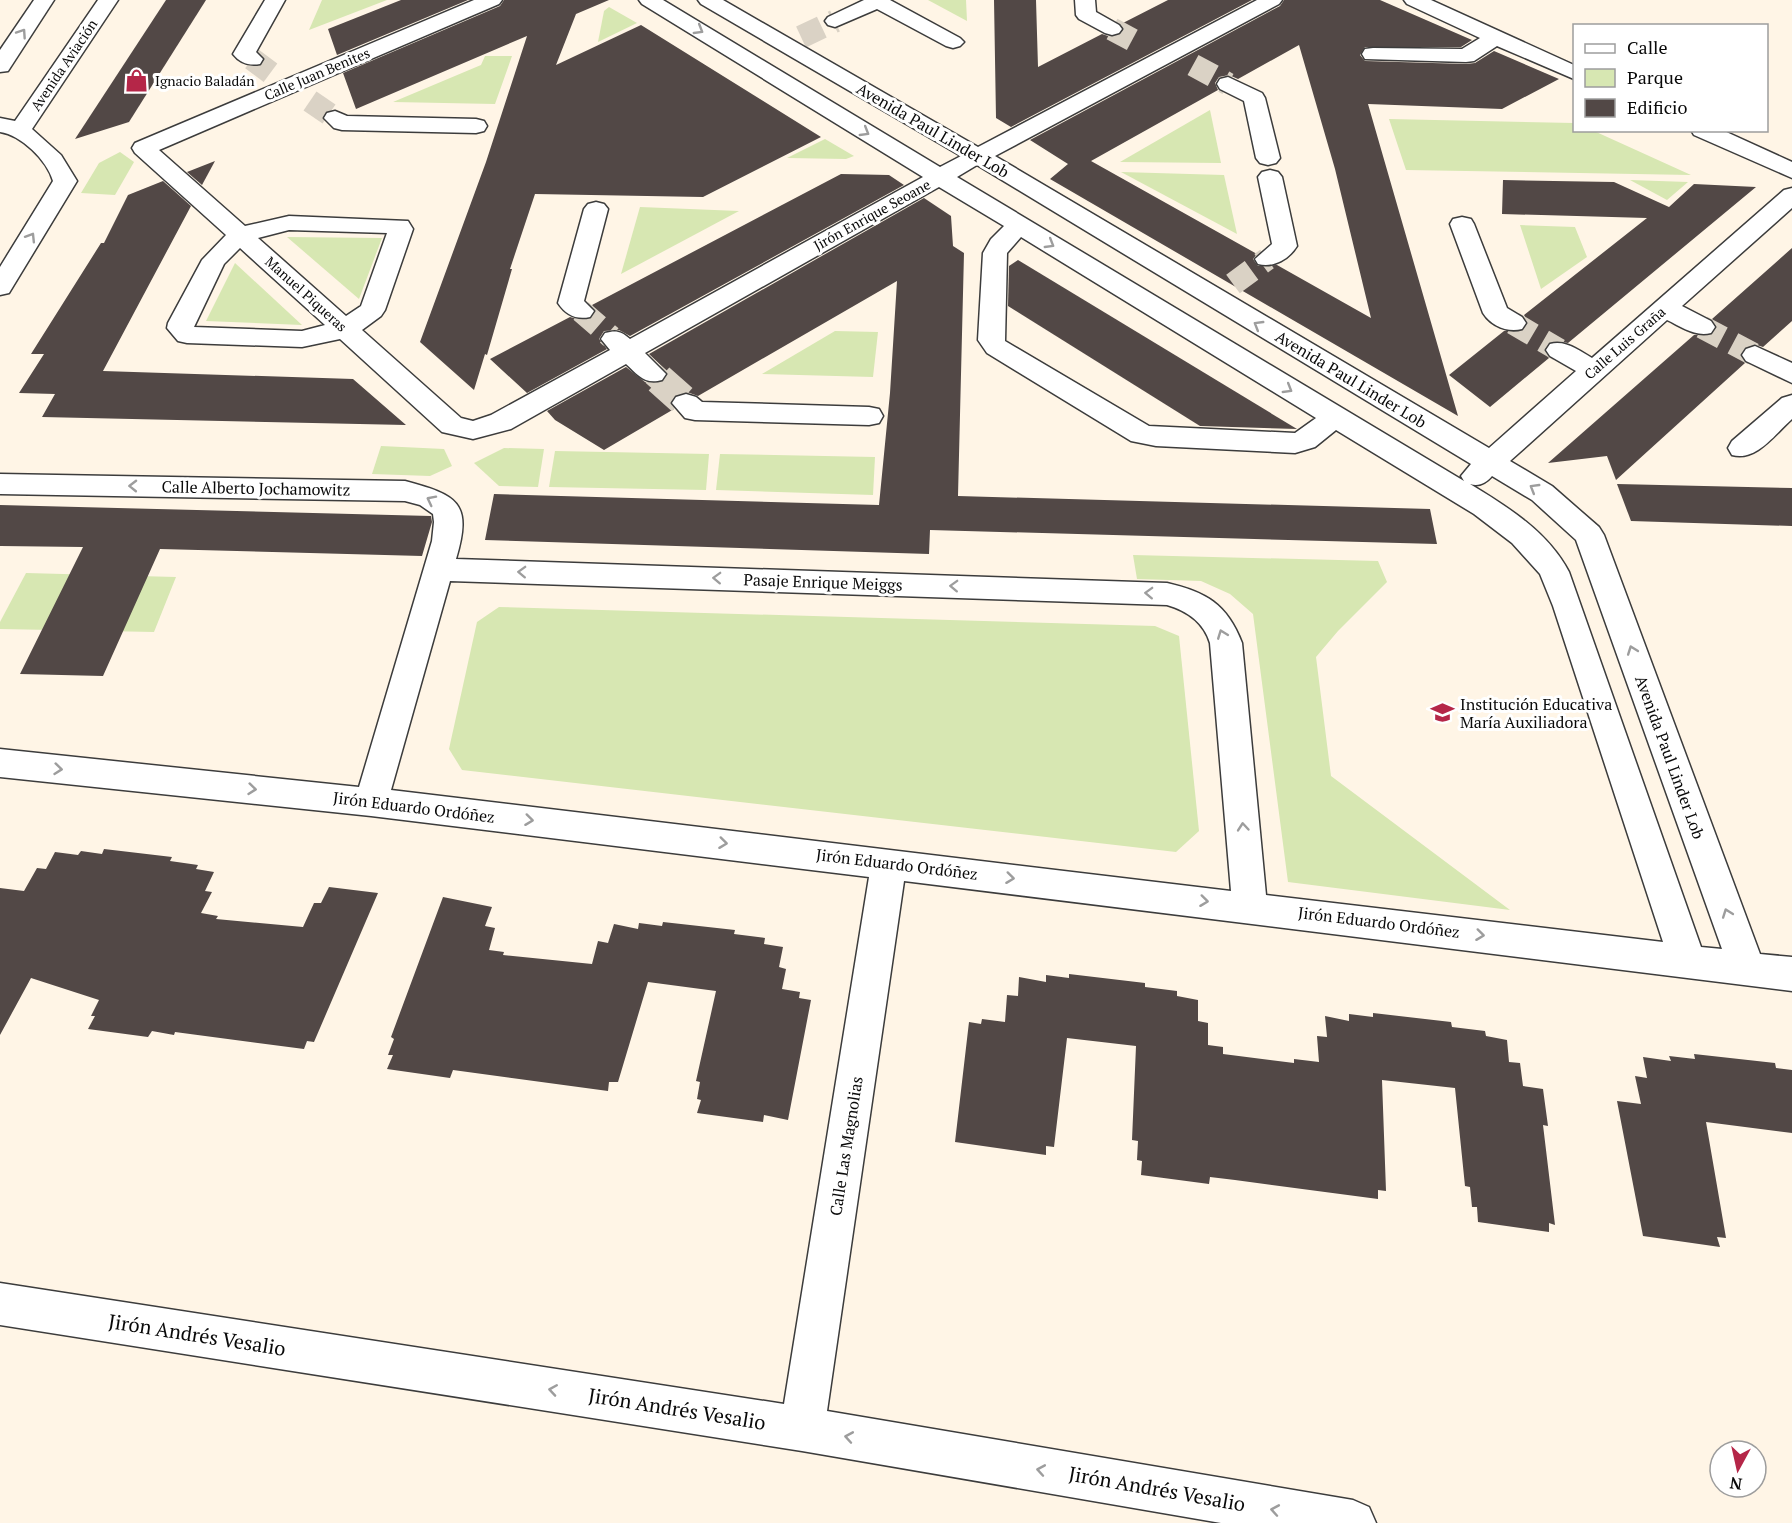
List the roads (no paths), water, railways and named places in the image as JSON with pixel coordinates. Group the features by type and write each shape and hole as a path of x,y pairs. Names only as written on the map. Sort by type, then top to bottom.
{"street":[{"path":"0,66 45,0"},
{"name":"Avenida Aviación","path":"10,128 108,0"},
{"path":"252,59 244,54 275,0"},
{"name":"Calle Juan Benites","path":"143,148 282,81 492,0"},
{"path":"649,0 1459,493 1509,524 1532,544 1552,568 1568,606 1687,960"},
{"name":"Avenida Paul Linder Lob","path":"708,0 793,41 978,156 1223,291 1489,462 1542,493 1589,535 1747,968"},
{"path":"1085,0 1086,15 1112,29"},
{"name":"Jirón Enrique Seoane","path":"473,430 501,422 620,344 978,156 1177,58 1272,0"},
{"path":"1414,0 1573,72"},
{"path":"835,21 877,1 953,42"},
{"path":"1373,54 1466,56 1496,37"},
{"path":"749,61 793,41"},
{"path":"1140,44 1177,58"},
{"path":"282,81 310,101"},
{"path":"1228,84 1254,98 1285,246 1267,259"},
{"path":"335,118 342,123 477,126"},
{"path":"0,286 65,181 64,173 58,164 10,128"},
{"path":"1706,132 1792,171"},
{"name":"Manuel Piqueras","path":"143,148 452,425 473,430"},
{"name":"Calle Luis Graña","path":"1459,493 1489,462 1792,195"},
{"path":"581,311 571,303 596,209"},
{"path":"289,222 399,226 401,230 372,310 345,329 302,339 187,335 180,328 181,322 214,260 240,235 289,222"},
{"path":"1462,224 1496,313 1514,323"},
{"path":"1019,225 1000,244 995,253 991,340 996,347 1141,434 1156,437 1295,443 1305,440 1335,417"},
{"path":"1179,322 1223,291"},
{"path":"1665,308 1702,327"},
{"path":"620,344 653,374"},
{"path":"1559,350 1594,370"},
{"path":"1755,355 1792,374"},
{"path":"686,403 695,411 869,416"},
{"path":"1742,448 1792,404"},
{"name":"Calle Alberto Jochamowitz","path":"0,484 405,491 430,498 446,509 449,522 440,570"},
{"path":"371,801 440,570"},
{"name":"Pasaje Enrique Meiggs","path":"440,570 1167,594 1183,597 1204,608 1220,627 1226,643 1250,907"},
{"name":"Jirón Eduardo Ordóñez","path":"0,763 371,801 1792,974"},
{"name":"Calle Las Magnolias","path":"802,1429 889,863"},
{"name":"Jirón Andrés Vesalio","path":"0,1304 802,1429 1353,1523"}],"tunnel":[{"path":"801,37 835,21"},
{"path":"1112,29 1140,44"},
{"path":"252,59 275,76"},
{"path":"1193,65 1228,84"},
{"path":"310,101 335,118"},
{"path":"1233,284 1267,259"},
{"path":"581,311 611,337"},
{"path":"1513,323 1559,350"},
{"path":"1702,327 1755,355"},
{"path":"653,374 661,381"},
{"path":"659,379 686,403"}],"place":[{"name":"Ignacio Baladán","path":"137,81"},
{"name":"Institución Educativa María Auxiliadora","path":"1442,713"}]}
